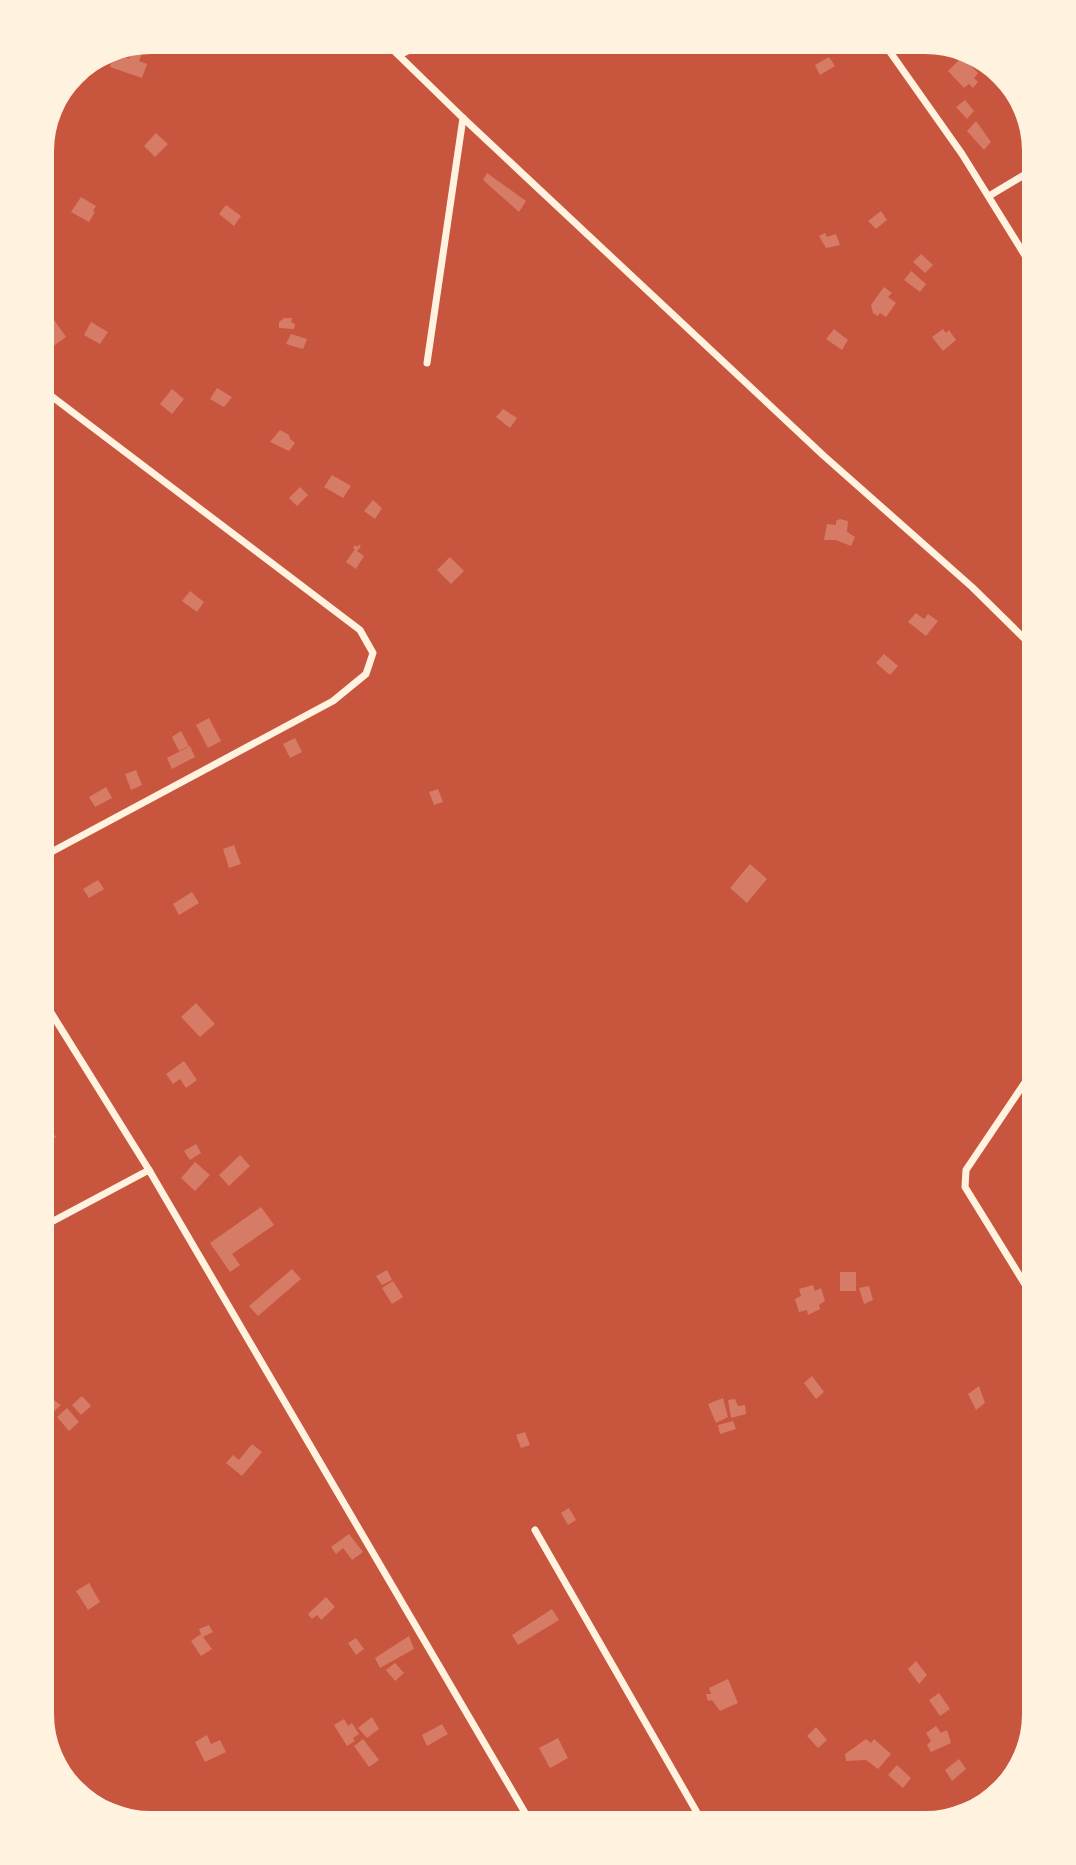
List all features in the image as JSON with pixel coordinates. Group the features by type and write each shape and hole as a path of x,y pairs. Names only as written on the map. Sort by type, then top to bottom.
{"street":[{"path":"891,54 962,154 1022,250"},
{"path":"399,55 824,456 972,587 1022,636"},
{"path":"427,363 463,118"},
{"path":"989,196 1022,176"},
{"path":"54,398 360,630 373,653 366,674 333,701 54,851"},
{"path":"54,1017 149,1170 524,1811"},
{"path":"1022,1087 966,1170 965,1187 1022,1280"},
{"path":"54,1221 149,1170"},
{"path":"535,1531 695,1811"}],"building":[{"path":"142,55 139,61 147,64 142,78 110,67 111,63 120,59"},
{"path":"829,57 835,66 820,75 815,65"},
{"path":"959,60 978,73 974,78 978,82 973,88 969,84 964,88 948,71"},
{"path":"965,100 974,111 967,119 956,107"},
{"path":"976,121 991,142 984,150 967,131"},
{"path":"156,133 168,144 155,157 144,146"},
{"path":"487,173 526,201 519,212 483,180"},
{"path":"81,197 96,206 89,222 71,212"},
{"path":"226,205 241,216 234,226 219,214"},
{"path":"881,211 887,220 876,229 868,221"},
{"path":"825,233 827,237 836,234 840,245 826,248 819,236"},
{"path":"921,254 933,265 925,273 913,262"},
{"path":"911,271 926,284 920,292 904,280"},
{"path":"884,287 892,293 888,297 896,303 886,317 873,313 871,305"},
{"path":"284,318 292,318 294,329 279,328 279,322"},
{"path":"54,320 66,337 54,346"},
{"path":"91,322 108,332 100,344 84,335"},
{"path":"834,329 848,340 842,350 826,339"},
{"path":"943,329 946,333 949,330 956,340 943,351 932,337"},
{"path":"291,334 307,339 303,349 286,344"},
{"path":"217,388 232,397 224,407 210,399"},
{"path":"172,389 184,399 172,414 160,404"},
{"path":"503,409 517,418 510,428 496,417"},
{"path":"280,430 289,435 295,443 289,451 270,442"},
{"path":"332,475 351,486 343,498 324,487"},
{"path":"300,487 308,495 297,506 289,498"},
{"path":"373,500 382,508 375,519 364,511"},
{"path":"836,521 848,521 847,532 855,537 851,546 836,540 824,540 827,524 836,525"},
{"path":"355,545 361,546 357,551 364,556 356,569 346,562"},
{"path":"450,557 464,571 451,584 437,570"},
{"path":"190,591 204,602 197,612 182,601"},
{"path":"916,613 924,619 928,614 938,621 926,636 908,622"},
{"path":"884,654 898,666 890,675 876,663"},
{"path":"209,718 221,741 208,748 196,725"},
{"path":"181,731 189,746 179,751 172,737"},
{"path":"295,738 302,752 290,758 283,744"},
{"path":"190,746 195,757 172,769 167,758"},
{"path":"136,770 142,785 131,790 125,774"},
{"path":"106,787 112,798 95,807 89,797"},
{"path":"438,789 443,802 434,805 429,792"},
{"path":"234,845 241,864 229,868 223,849"},
{"path":"750,864 767,879 747,903 730,888"},
{"path":"98,880 104,889 89,898 83,889"},
{"path":"192,892 199,903 179,915 173,904"},
{"path":"196,1003 215,1024 200,1037 181,1017"},
{"path":"184,1061 197,1080 186,1088 180,1079 173,1084 166,1074"},
{"path":"196,1144 201,1153 190,1160 184,1151"},
{"path":"240,1155 250,1166 229,1186 219,1175"},
{"path":"195,1162 210,1175 195,1191 181,1178"},
{"path":"261,1207 274,1225 232,1254 240,1265 230,1272 210,1243"},
{"path":"292,1269 301,1279 258,1316 249,1306"},
{"path":"387,1270 392,1280 382,1285 376,1276"},
{"path":"840,1272 856,1272 856,1291 840,1291"},
{"path":"393,1281 403,1297 392,1304 382,1288"},
{"path":"813,1285 815,1291 821,1288 825,1301 819,1305 820,1309 808,1315 807,1310 799,1312 795,1299 801,1296 799,1289"},
{"path":"869,1286 873,1300 864,1304 859,1288"},
{"path":"812,1376 824,1392 816,1399 804,1383"},
{"path":"979,1386 985,1403 976,1410 968,1394"},
{"path":"82,1396 91,1406 81,1415 72,1405"},
{"path":"723,1398 728,1417 716,1423 708,1404"},
{"path":"735,1399 738,1406 745,1405 746,1414 731,1418 728,1400"},
{"path":"54,1400 61,1405 54,1411"},
{"path":"67,1408 79,1422 69,1431 57,1417"},
{"path":"733,1421 736,1429 720,1434 718,1425"},
{"path":"525,1432 530,1445 521,1448 516,1435"},
{"path":"252,1444 262,1452 242,1476 226,1463 233,1455 239,1460"},
{"path":"569,1508 576,1520 568,1525 561,1513"},
{"path":"349,1534 363,1552 352,1560 343,1548 336,1554 331,1547"},
{"path":"89,1583 100,1602 88,1610 76,1591"},
{"path":"326,1597 335,1607 321,1620 317,1615 312,1619 308,1614"},
{"path":"552,1609 559,1620 518,1645 512,1635"},
{"path":"209,1625 213,1632 203,1637 212,1649 201,1656 191,1641 201,1634 199,1629"},
{"path":"409,1636 414,1649 380,1668 375,1658"},
{"path":"356,1638 364,1649 356,1655 348,1643"},
{"path":"916,1661 927,1675 919,1684 908,1669"},
{"path":"395,1663 404,1673 395,1681 386,1670"},
{"path":"728,1679 738,1703 720,1711 712,1700 708,1701 706,1694 711,1694 709,1688"},
{"path":"939,1693 950,1709 940,1716 929,1700"},
{"path":"372,1717 379,1729 367,1738 358,1728"},
{"path":"344,1719 348,1726 352,1723 359,1734 353,1738 355,1741 347,1746 334,1725"},
{"path":"442,1724 448,1734 427,1746 422,1735"},
{"path":"936,1726 941,1733 947,1730 951,1743 931,1752 927,1745 931,1741 926,1733"},
{"path":"816,1727 827,1740 818,1748 807,1736"},
{"path":"207,1735 211,1744 220,1740 226,1752 205,1762 195,1742"},
{"path":"558,1738 568,1758 550,1768 539,1748"},
{"path":"363,1739 379,1760 369,1767 354,1746"},
{"path":"866,1739 871,1743 874,1739 891,1754 878,1769 866,1760 846,1761 845,1754"},
{"path":"959,1759 966,1769 952,1781 945,1770"},
{"path":"897,1765 911,1778 903,1788 888,1775"}]}
